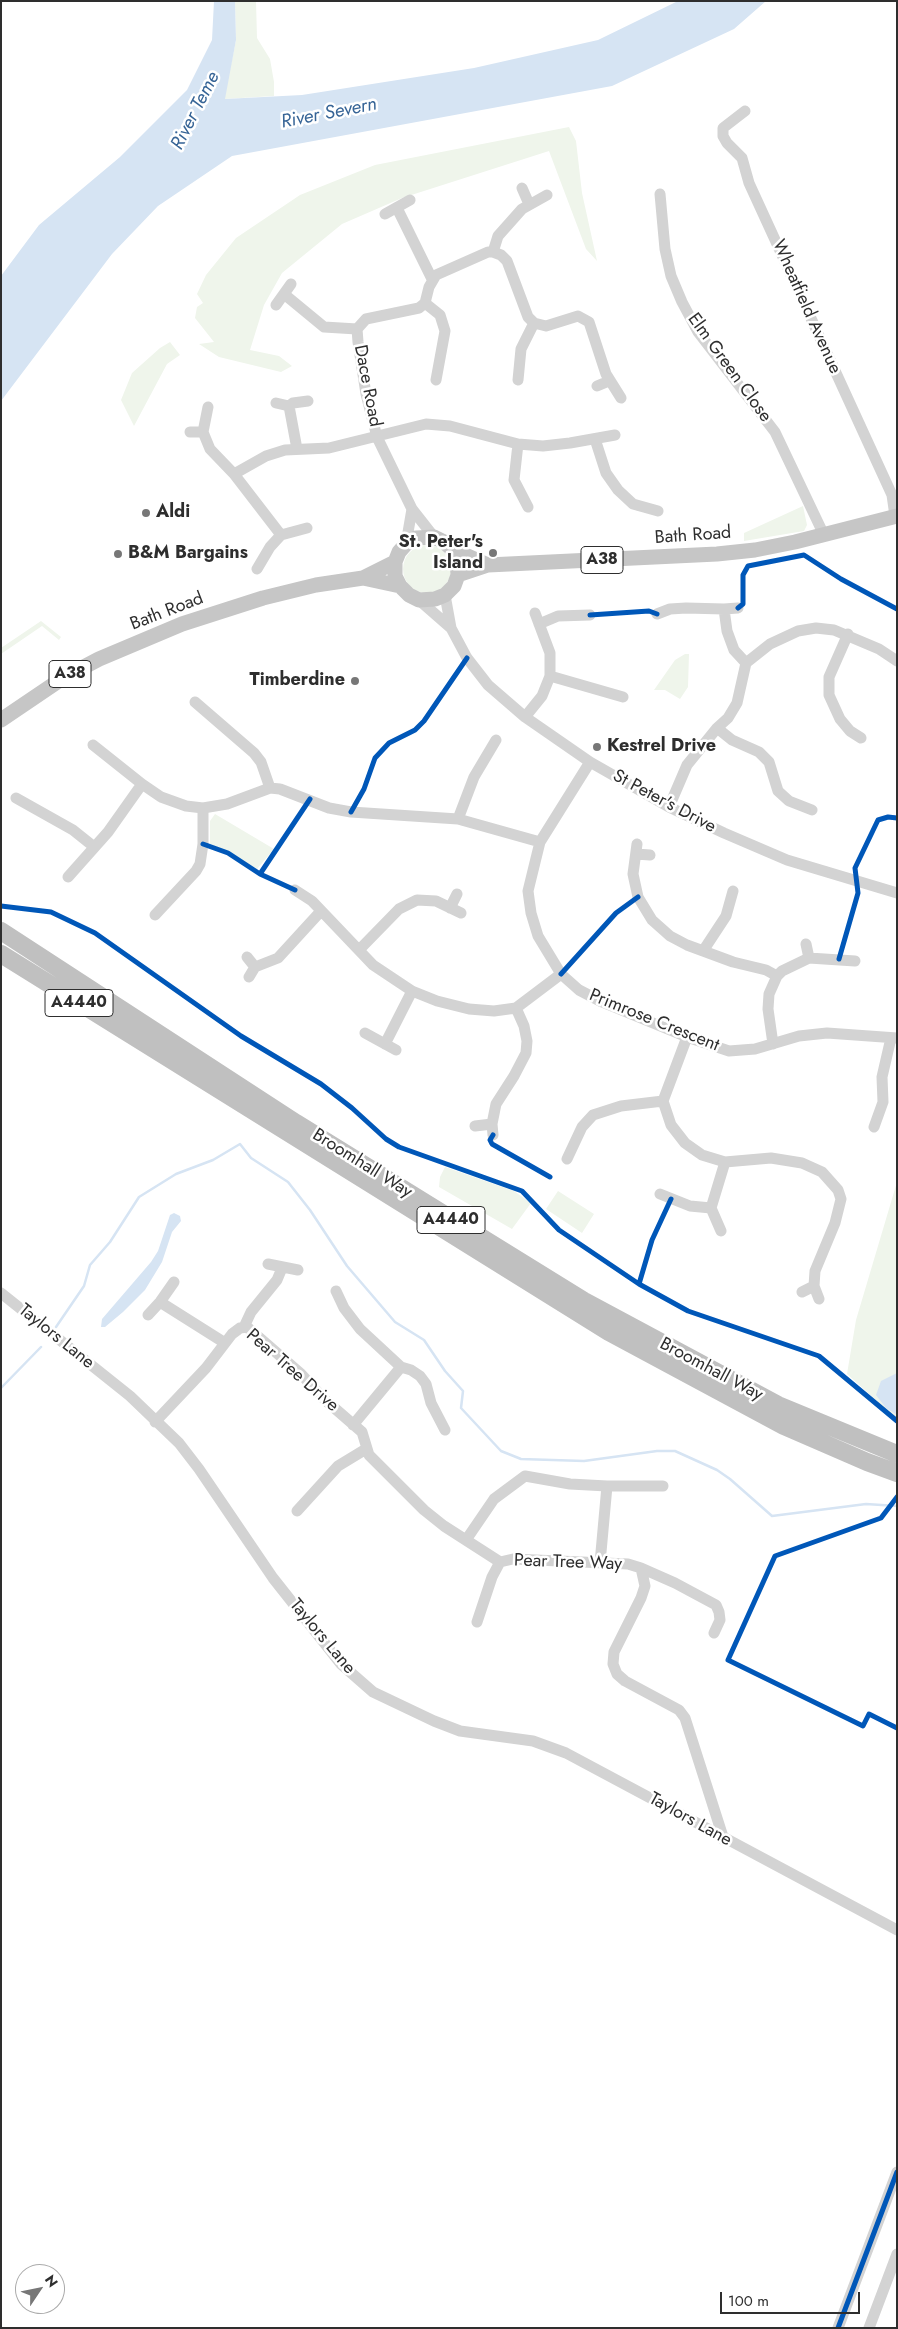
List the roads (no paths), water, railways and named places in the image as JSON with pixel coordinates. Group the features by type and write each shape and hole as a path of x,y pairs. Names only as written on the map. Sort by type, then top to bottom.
{"highway":[{"name":"Broomhall Way","path":"1,931 305,1128 584,1301 778,1405 897,1454"},
{"name":"Broomhall Way","path":"1,954 609,1332 784,1426 867,1462 897,1472"}],"main road":[{"name":"Bath Road","path":"458,575 488,565 717,554 754,550 824,535 896,516"},
{"name":"Bath Road","path":"434,537 488,565"},
{"path":"400,586 396,576 395,562 399,552 406,544 416,538 434,537"},
{"path":"419,600 436,600 445,595 454,586 458,575 457,558 452,548"},
{"name":"Bath Road","path":"1,720 63,678 182,624 263,598 316,585 363,578 395,562"},
{"name":"Bath Road","path":"363,578 400,586 409,595 419,600"}],"street":[{"name":"Wheatfield Avenue","path":"745,111 723,128 723,136 727,143 742,158 749,183 892,496 896,516"},
{"path":"522,188 529,204"},
{"name":"Elm Green Close","path":"660,194 665,249 671,276 682,302 698,332 775,432 824,535"},
{"path":"493,252 498,236 529,204 547,195"},
{"path":"385,214 410,200"},
{"path":"397,208 432,279"},
{"path":"436,380 445,331 440,315 425,303 432,279 440,273 488,252 493,252 501,255 507,261 528,317 534,323 546,326 578,316 589,322 609,381 621,398"},
{"path":"276,305 288,289 324,327 357,329"},
{"name":"Dace Road","path":"425,303 415,310 392,312 366,319 357,329 366,394 378,437 412,509 434,537"},
{"path":"531,372 518,375 521,349 534,323"},
{"path":"596,386 609,381"},
{"path":"276,402 289,406 293,403 308,401"},
{"path":"289,406 297,449"},
{"path":"208,407 203,432 210,449 234,474 280,535"},
{"path":"234,474 266,456 285,450 329,448 402,430 438,424 518,444 543,446 615,434"},
{"path":"190,432 203,432"},
{"path":"596,438 606,473 618,490 628,501 645,503 658,511"},
{"path":"518,444 514,480 528,507"},
{"path":"406,544 412,509"},
{"path":"257,569 270,547 280,535 306,528"},
{"name":"St Peter's Drive","path":"445,595 451,628 467,658 488,685 525,717 590,762 669,808 787,860 897,894"},
{"name":"St Peter's Drive","path":"419,600 451,628"},
{"path":"657,614 670,609 738,608"},
{"path":"724,609 727,631 734,650 746,663"},
{"path":"525,717 542,696 550,676 550,653 537,618 590,615"},
{"path":"669,808 687,766 717,728 728,718 737,703 746,663 770,644 798,631 816,628 834,630 879,648 897,661"},
{"path":"848,634 829,677 829,695 840,719 850,731 861,738"},
{"path":"550,676 623,697"},
{"path":"195,702 254,753 261,762 270,788"},
{"path":"717,728 732,740 759,752 769,762 778,791 789,801 812,810"},
{"path":"458,819 474,777 496,740"},
{"path":"93,745 116,756 142,784 170,800 186,806 203,808 227,804 270,788 294,793 329,808 343,811 458,819 540,842"},
{"name":"Primrose Crescent","path":"590,762 540,842 528,891 531,914 538,936 560,974 579,990 602,1002 687,1038 729,1051 755,1050 799,1036 827,1033 894,1038"},
{"path":"68,877 93,846 108,832 142,784"},
{"path":"16,798 66,826 93,846"},
{"path":"155,914 196,871 200,864 203,844 203,808"},
{"path":"650,855 636,849 633,874 638,897 652,920 670,936 703,951 733,962 766,970 777,976"},
{"path":"295,890 312,901 373,965 412,992 437,1002 469,1010 494,1011 516,1008 560,974"},
{"path":"703,951 726,916 733,891"},
{"path":"450,908 457,894"},
{"path":"359,950 399,909 417,900 436,901 461,913"},
{"path":"247,957 252,972 278,958 321,911"},
{"path":"806,944 809,958"},
{"path":"773,1044 768,1009 769,994 777,976 809,958 855,962"},
{"path":"385,1044 412,992"},
{"path":"475,1126 492,1129 496,1104 526,1053 527,1041 524,1026 516,1008"},
{"path":"365,1033 396,1050"},
{"path":"687,1038 663,1101 671,1125 685,1143 702,1155 725,1162 771,1158 802,1163 822,1172 838,1190 840,1203 835,1223 815,1271 814,1286 819,1299"},
{"path":"874,1127 883,1102 882,1077 894,1038"},
{"path":"567,1159 582,1127 593,1115 621,1106 663,1101"},
{"path":"721,1231 711,1208 725,1162"},
{"path":"660,1194 690,1206 711,1208"},
{"path":"268,1264 298,1270"},
{"path":"244,1327 251,1312 277,1280 282,1268"},
{"path":"148,1315 174,1282"},
{"path":"802,1292 814,1286"},
{"path":"336,1291 344,1308 360,1329 401,1367 420,1376 426,1384 431,1403 445,1430"},
{"name":"Taylors Lane","path":"1,1293 130,1396 179,1443 199,1469 262,1563 340,1664 373,1692 410,1711 460,1731 533,1741 566,1753 686,1817 724,1840 897,1930"},
{"path":"160,1302 225,1343"},
{"name":"Pear Tree Drive","path":"155,1422 206,1368 232,1334 244,1327 249,1328 362,1432 369,1455 424,1510 444,1526 500,1562"},
{"path":"353,1425 401,1367"},
{"path":"298,1511 338,1466 366,1449"},
{"path":"466,1540 494,1499 525,1476 570,1484 663,1486"},
{"path":"600,1563 607,1486"},
{"name":"Pear Tree Way","path":"500,1562 513,1559 628,1564 641,1568 644,1586 642,1598 614,1652 613,1664 617,1674 625,1681 679,1710 686,1718 724,1840"},
{"path":"477,1622 492,1577 500,1562"},
{"path":"641,1568 676,1583 716,1605 720,1620 714,1633"},
{"path":"838,2328 897,2172"},
{"path":"869,2328 897,2254"}],"water":[{"path":"214,1 235,1 236,40 225,99 302,95 474,68 598,40 678,1 766,1 734,29 612,86 232,156 158,206 112,254 1,401 1,276 39,225 120,157 187,90 212,40"},
{"path":"174,1213 180,1216 181,1221 172,1232 162,1262 145,1290 123,1312 105,1327 101,1327 102,1319 151,1262 158,1251 170,1215"},
{"path":"897,1373 897,1415 886,1408 876,1395 881,1381"}],"waterway":[{"path":"56,1327 84,1286 90,1265 110,1242 139,1197 176,1174 213,1160 240,1144 251,1158 288,1182 310,1210 347,1266 395,1322 424,1340 445,1371 463,1391 461,1408 501,1451 521,1459 584,1461 657,1451 675,1451 717,1470 772,1516 866,1504 897,1506"},
{"path":"1,1388 41,1347"}],"place":[{"name":"Aldi","path":"146,513"},
{"name":"St. Peter's Island","path":"493,553"},
{"name":"B&M Bargains","path":"118,554"},
{"name":"Timberdine","path":"355,681"},
{"name":"Kestrel Drive","path":"597,747"}],"water label":[{"name":"River Teme","path":"196,111"},
{"name":"River Severn","path":"329,114"}]}
